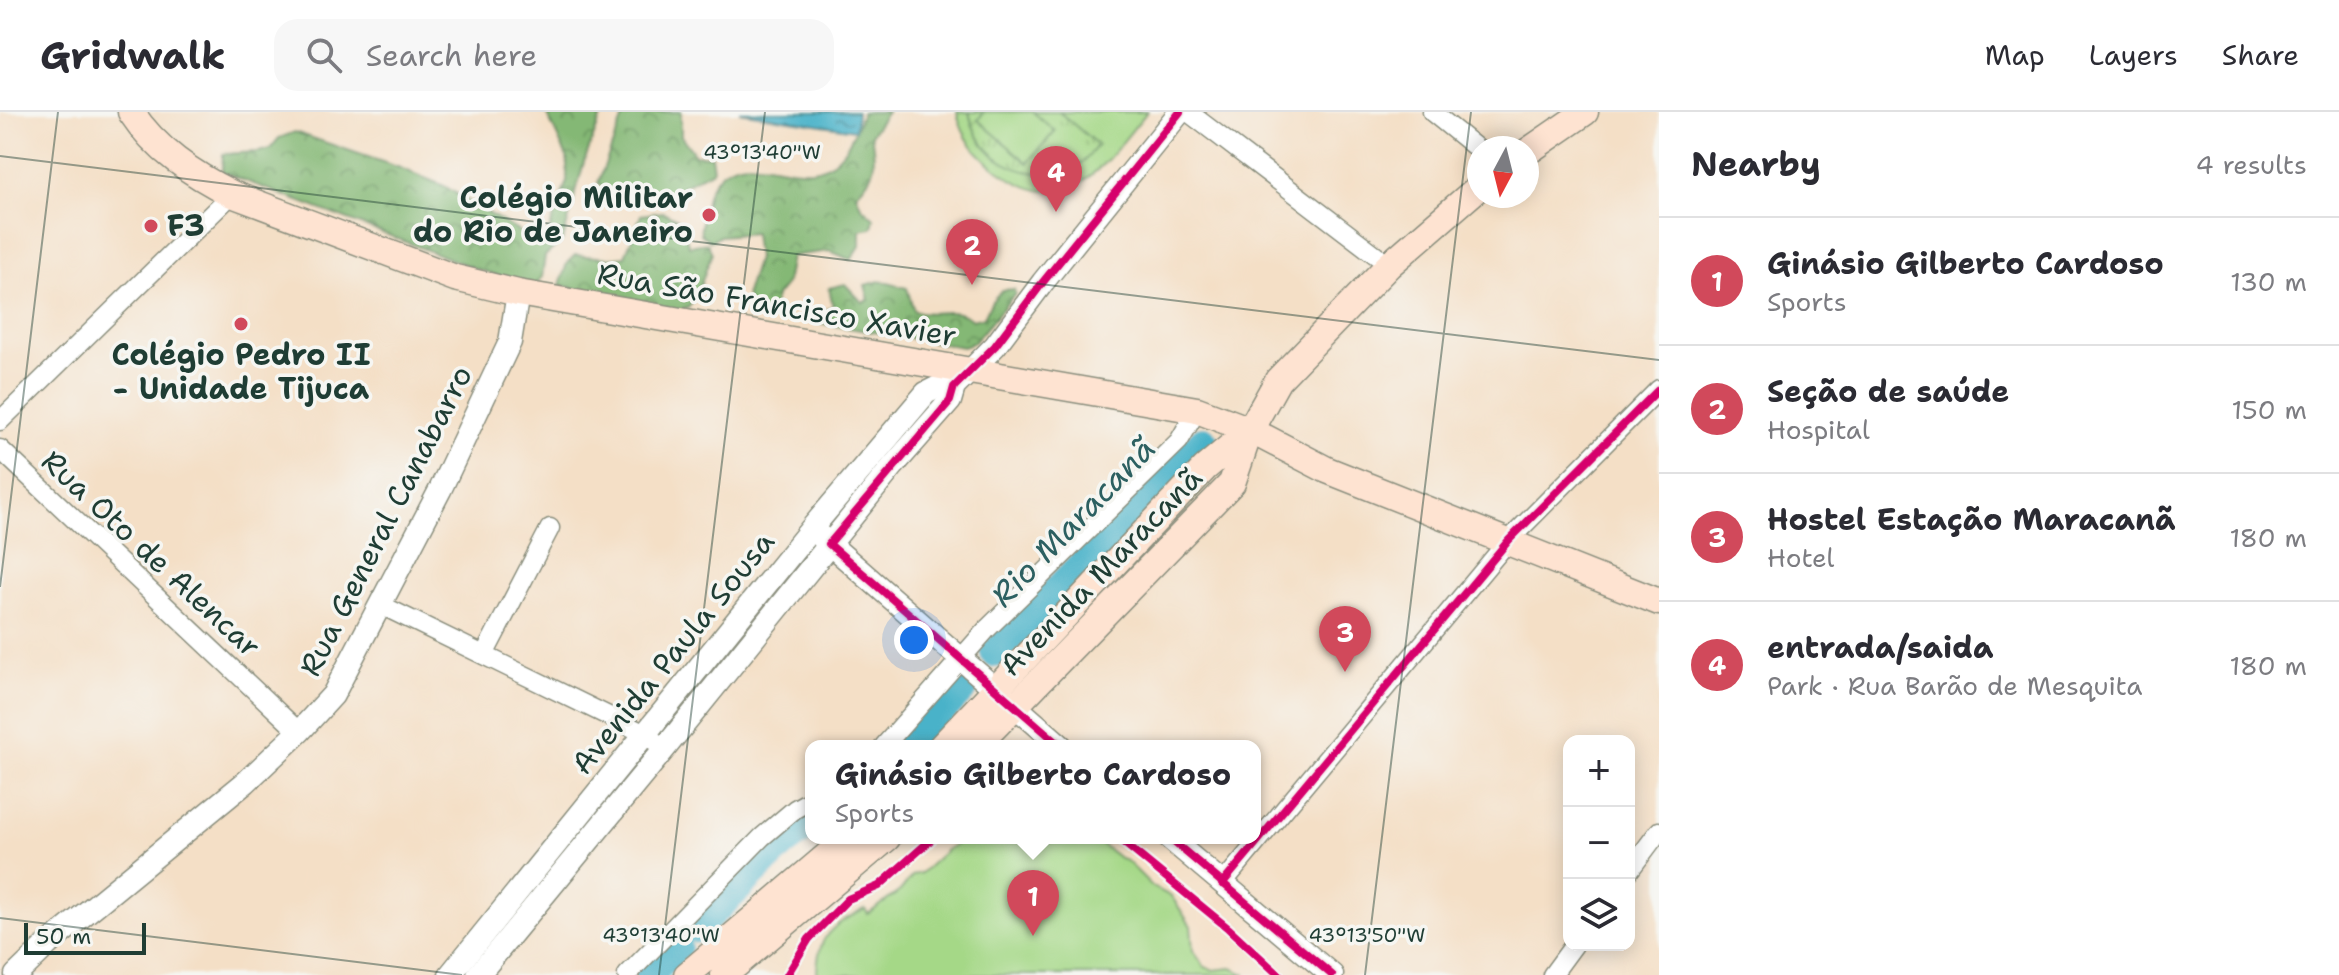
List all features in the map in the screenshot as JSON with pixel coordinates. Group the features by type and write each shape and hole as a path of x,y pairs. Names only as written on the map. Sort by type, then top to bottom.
{"main road":[{"name":"Rua São Francisco Xavier","path":"131,112 177,162 199,178 232,194 455,278 518,293 927,365 962,378 1197,410 1250,430 1327,470 1659,602"},
{"path":"1539,144 1585,112"},
{"name":"Avenida Maracanã","path":"982,740 1232,483 1250,430 1278,380 1389,265 1467,197"},
{"name":"Avenida Maracanã","path":"947,740 1205,468 1250,430"},
{"path":"687,975 841,844"},
{"path":"724,975 880,844"}],"street":[{"path":"962,378 995,346 1180,112"},
{"path":"1188,112 1389,265"},
{"path":"1432,112 1467,140"},
{"path":"0,421 232,194"},
{"name":"Rua General Canabarro","path":"16,975 48,944 246,782 333,695 440,490 510,342 518,293"},
{"name":"Avenida Paula Sousa","path":"450,975 487,947 665,748 829,544 926,393 962,378"},
{"path":"1261,837 1509,540 1659,389"},
{"name":"Avenida Maracanã","path":"889,740 987,629 1179,441 1197,410"},
{"name":"Rua Oto de Alencar","path":"0,449 299,732"},
{"name":"Avenida Paula Sousa","path":"478,975 487,947 645,735 811,529 888,456"},
{"path":"484,655 550,528"},
{"path":"811,529 1054,740"},
{"path":"381,605 645,735 665,748"},
{"path":"627,975 762,837 805,803"},
{"path":"1635,863 1659,831"},
{"path":"1176,844 1332,975"},
{"path":"1222,884 1255,844"},
{"path":"1552,975 1570,951"}],"green space":[{"path":"546,112 603,112 584,162 563,240 545,256 542,277 536,285 477,269 222,172 223,154 270,149 279,138 295,132 444,186 536,242 548,234 567,181 567,157"},
{"path":"625,112 681,112 681,136 695,155 711,156 713,170 673,191 663,203 644,198 618,199 598,183"},
{"path":"862,112 887,112 871,134 873,167 868,180 856,194 861,206 874,218 872,228 860,230 860,246 851,260 830,251 791,256 786,284 776,296 773,308 766,313 751,311 746,294 757,258 754,233 720,236 710,241 701,234 710,189 718,177 738,164 813,170 832,163 855,131"},
{"path":"957,112 969,112 981,141 1003,162 1017,169 1048,173 1079,164 1098,145 1059,112 1147,112 1116,150 1084,180 1066,189 1046,191 1024,186 984,159 967,138"},
{"path":"969,112 1126,112 1087,160 1047,173 1016,169 991,153 981,141"},
{"path":"984,112 1033,112 1055,131 1028,163 978,120"},
{"path":"663,212 679,220 689,246 707,243 712,253 696,297 688,308 675,311 560,285 567,263 575,255 625,256 641,215"},
{"path":"880,281 907,288 914,311 958,313 972,320 984,317 1002,290 1014,289 1015,294 974,342 963,347 806,321 833,306 829,288 845,284 862,302 869,300 865,285"},
{"path":"956,844 1102,844 1127,861 1153,887 1172,897 1191,926 1193,951 1205,967 1214,970 1232,968 1246,975 817,975 820,950 828,933 865,909 868,914 900,891 913,875 921,873"}],"water":[{"path":"739,112 857,112 855,130"}],"waterway":[{"name":"Rio Maracanã","path":"995,653 1203,441"},
{"name":"Rio Maracanã","path":"915,740 964,687"},
{"name":"Rio Maracanã","path":"697,928 783,844 805,828"},
{"name":"Rio Maracanã","path":"649,975 677,947"}],"cycle path":[{"path":"1054,740 829,544 950,401 954,387 995,346 1180,112"},
{"path":"1261,837 1509,540 1659,389"},
{"path":"787,975 809,939 848,899 879,886 926,844"},
{"path":"1125,844 1228,928 1279,975"},
{"path":"1176,844 1332,975"},
{"path":"1222,884 1255,844"}],"place":[{"name":"entrada/saida","path":"1056,212"},
{"name":"Colégio Militar do Rio de Janeiro","path":"709,215"},
{"name":"F3","path":"151,226"},
{"name":"Seção de saúde","path":"972,285"},
{"name":"Colégio Pedro II - Unidade Tijuca","path":"241,324"},
{"name":"Hostel Estação Maracanã","path":"1345,672"},
{"name":"Ginásio Gilberto Cardoso","path":"1033,936"}]}
